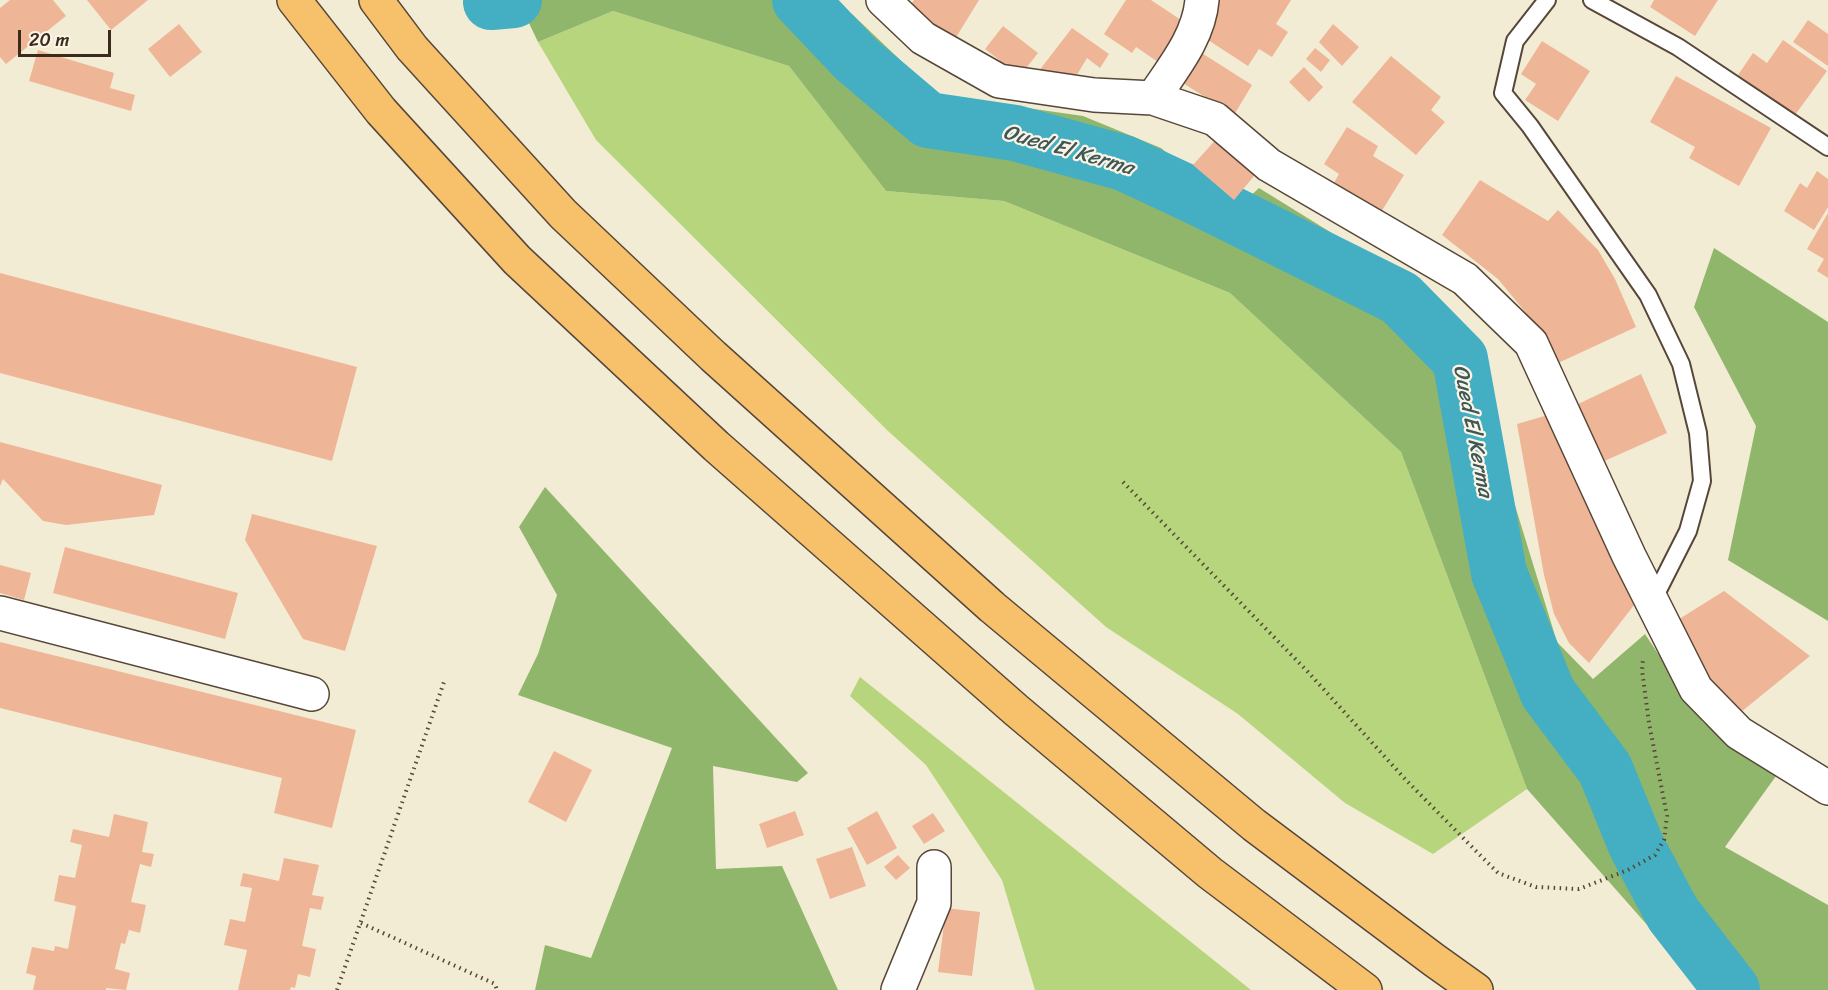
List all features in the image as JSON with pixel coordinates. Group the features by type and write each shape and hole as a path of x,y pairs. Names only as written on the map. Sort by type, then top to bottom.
{"highway":[{"path":"294,0 381,111 517,260 716,446 1016,710 1210,873 1365,990"},
{"path":"376,0 412,48 563,214 730,372 992,607 1254,825 1476,990"}],"street":[{"path":"883,0 923,38 999,81 1094,95 1153,98 1215,120 1269,165 1465,279 1531,343 1652,602 1696,689 1739,733 1828,788"},
{"path":"1153,98 1187,47 1201,12 1202,0"},
{"path":"0,613 312,694"},
{"path":"898,990 934,903 934,867"}],"lane":[{"path":"1547,0 1515,41 1503,93 1530,126 1647,295 1681,364 1698,433 1702,481 1688,531 1652,602"},
{"path":"1592,0 1678,47 1828,147"}],"path":[{"path":"1123,482 1308,672 1405,779 1498,873 1536,887 1580,889 1628,870 1655,855 1664,840 1667,816 1649,723 1642,670 1643,652"},
{"path":"338,990 444,682"},
{"path":"361,923 495,984 497,990"}],"green space":[{"path":"518,0 829,0 853,15 937,95 1083,116 1161,148 1235,210 1259,188 1408,280 1477,351 1501,460 1557,642 1593,679 1645,634 1703,722 1776,776 1725,847 1828,905 1828,990 1708,990 1694,978 1527,789 1401,452 1230,293 1004,201 886,191 789,66 613,11 538,42"},
{"path":"613,11 789,66 886,191 1004,201 1230,293 1401,452 1527,789 1433,854 1345,803 1238,714 1106,627 888,431 596,140 538,42"},
{"path":"1714,248 1828,322 1828,621 1728,560 1756,426 1694,307"},
{"path":"545,487 808,773 797,782 713,766 716,869 782,866 838,990 535,990 545,945 591,958 672,748 518,695 538,654 557,595 519,527"},
{"path":"860,677 1251,990 1035,990 1002,880 926,765 850,696"}],"building":[{"path":"10,0 53,0 66,16 6,64 0,57 0,8"},
{"path":"87,0 148,0 111,30"},
{"path":"914,0 979,0 955,39 907,10"},
{"path":"1126,0 1151,0 1184,22 1158,62 1136,47 1132,53 1104,34"},
{"path":"1219,0 1291,0 1276,24 1288,32 1272,57 1259,49 1248,66 1205,38 1217,19 1210,15"},
{"path":"1654,0 1718,0 1695,36 1650,7"},
{"path":"1808,20 1828,34 1828,66 1793,42"},
{"path":"179,24 202,52 170,77 148,49"},
{"path":"1333,24 1359,47 1342,66 1319,42"},
{"path":"1003,26 1038,53 1020,76 985,49"},
{"path":"1072,28 1109,54 1100,68 1087,58 1068,84 1038,72"},
{"path":"1783,40 1827,71 1795,115 1738,75 1753,53 1767,63"},
{"path":"1542,41 1590,71 1558,121 1525,100 1536,84 1521,74"},
{"path":"1315,48 1330,60 1321,72 1306,59"},
{"path":"38,50 114,73 110,88 135,95 131,111 29,81"},
{"path":"1197,50 1252,85 1234,115 1178,80"},
{"path":"1391,56 1441,97 1431,110 1445,122 1416,155 1352,102"},
{"path":"1304,67 1323,87 1309,102 1289,82"},
{"path":"1676,76 1771,128 1739,186 1689,158 1695,147 1650,122"},
{"path":"1347,127 1378,146 1373,156 1404,175 1378,217 1331,188 1339,174 1324,164"},
{"path":"1219,136 1259,170 1234,200 1193,165"},
{"path":"1817,171 1828,179 1828,207 1814,230 1784,211 1800,183 1807,188"},
{"path":"1480,180 1548,221 1558,210 1598,250 1615,279 1636,327 1556,364 1526,313 1498,279 1442,235"},
{"path":"1828,213 1828,278 1817,271 1824,259 1807,249"},
{"path":"0,273 357,367 332,461 0,373"},
{"path":"1641,374 1667,433 1600,463 1574,406"},
{"path":"1548,415 1581,490 1638,600 1589,663 1569,643 1554,614 1544,575 1517,424"},
{"path":"0,442 162,485 154,515 66,525 43,521 3,479 0,486"},
{"path":"252,514 377,546 345,651 303,639 245,540"},
{"path":"65,547 238,593 225,639 53,593"},
{"path":"0,565 31,573 24,600 0,593"},
{"path":"1724,591 1810,656 1741,712 1694,663 1676,621"},
{"path":"0,642 356,730 332,828 274,813 282,778 0,708"},
{"path":"554,751 592,770 566,822 528,802"},
{"path":"795,811 804,835 767,848 759,824"},
{"path":"877,811 897,848 867,865 847,828"},
{"path":"933,813 945,831 924,844 912,826"},
{"path":"114,814 148,822 142,852 154,854 151,867 140,864 131,902 146,905 140,933 129,930 125,944 121,943 115,969 130,973 126,990 106,988 106,990 33,990 36,976 26,973 32,947 54,951 55,946 68,949 76,906 54,901 59,875 75,878 82,845 70,842 73,829 109,837"},
{"path":"852,847 866,886 830,899 816,859"},
{"path":"898,855 910,868 896,880 884,867"},
{"path":"284,858 319,865 312,895 324,897 321,910 310,908 302,946 316,949 310,977 298,974 295,988 291,987 290,990 238,990 247,950 224,945 230,919 245,922 252,888 240,886 243,873 279,881"},
{"path":"946,908 980,912 972,976 938,972"}],"waterway":[{"name":"Oued El Kerma","path":"491,2 514,0"},
{"name":"Oued El Kerma","path":"800,0 856,59 928,120 1015,133 1124,163 1400,298 1460,359 1499,573 1548,693 1605,769 1636,845 1673,914 1732,990"}]}
